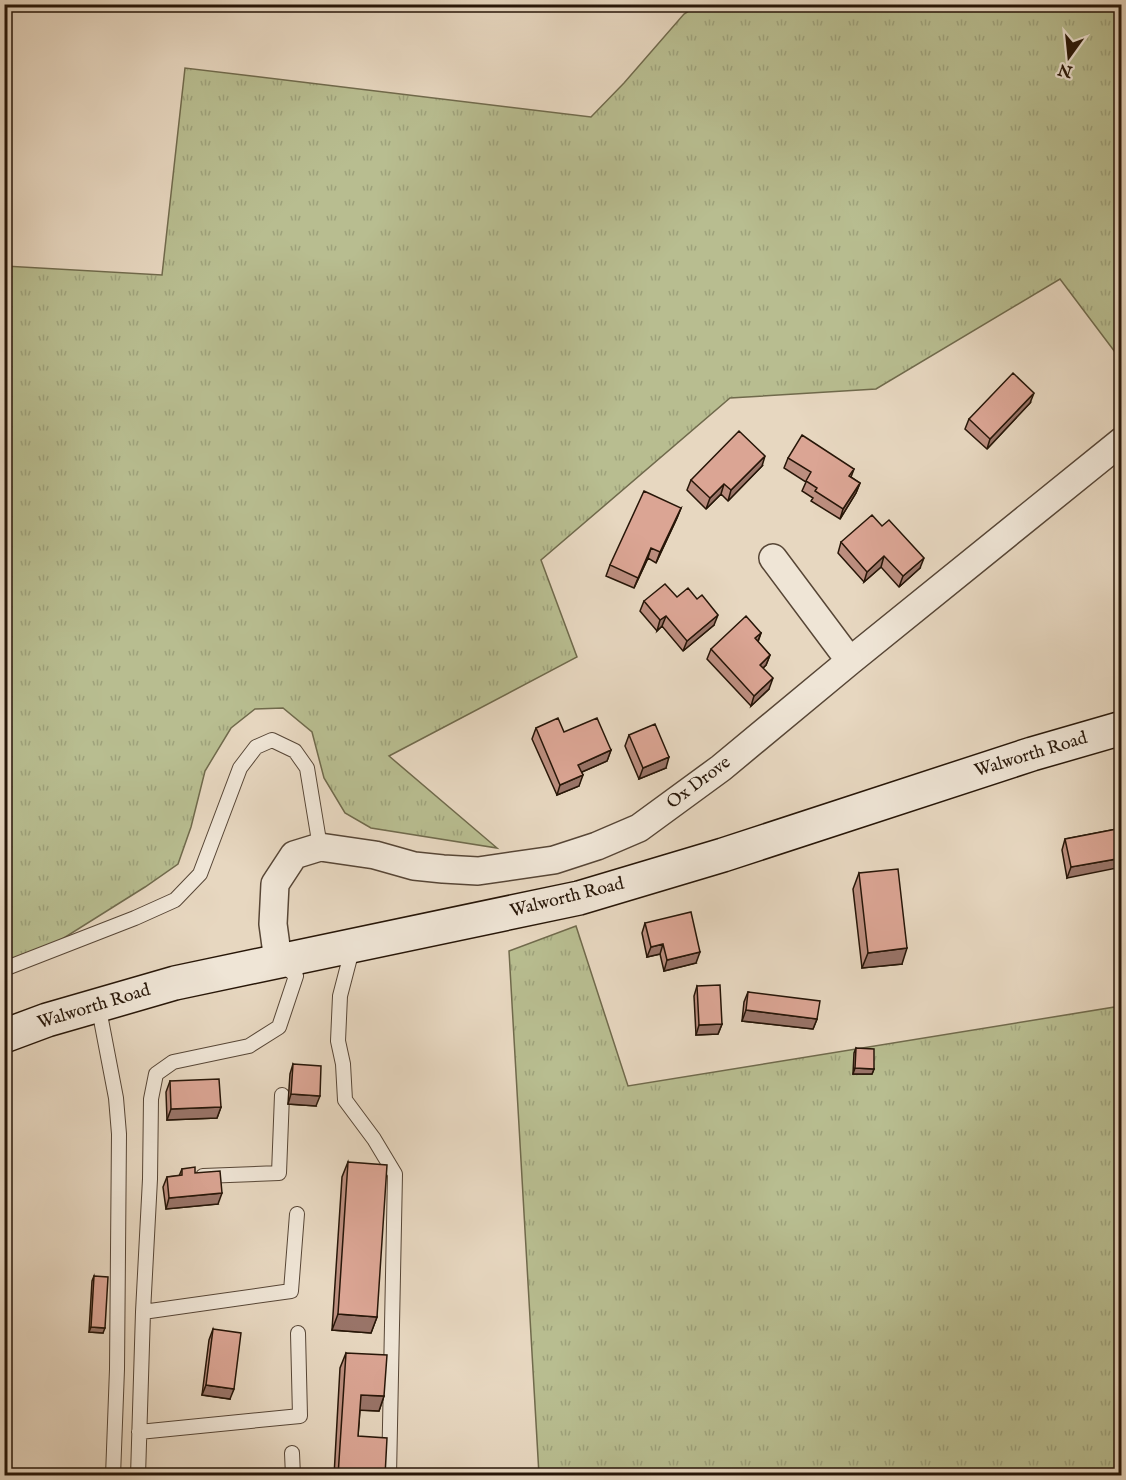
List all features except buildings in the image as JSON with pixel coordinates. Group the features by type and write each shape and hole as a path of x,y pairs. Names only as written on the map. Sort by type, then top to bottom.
{"street":[{"name":"Ox Drove","path":"279,961 273,924 275,884 294,855 320,847 375,855 414,866 478,871 554,860 597,846 639,828 721,768 1122,441"},
{"path":"773,558 850,661"},
{"name":"Walworth Road","path":"4,1036 99,1004 175,984 579,898 723,855 1032,754 1122,728"}],"lane":[{"path":"4,969 175,900 200,874 240,768 256,747 272,740 295,751 308,768 320,847"},
{"path":"353,946 340,996 338,1041 343,1064 345,1100 374,1139 395,1174 388,1476"},
{"path":"138,1476 143,1312 156,1178 151,1099 156,1074 173,1062 249,1046 279,1027 296,976 279,961"},
{"path":"99,1004 116,1098 119,1134 117,1369 113,1476"},
{"path":"185,1177 279,1173 282,1095"},
{"path":"143,1312 291,1291 297,1214"},
{"path":"139,1432 300,1416 298,1333"},
{"path":"292,1453 293,1476"}],"green space":[{"path":"698,5 1121,5 1121,360 1060,279 876,389 730,398 541,560 577,657 389,756 497,848 371,828 345,813 324,778 312,732 283,708 255,709 231,728 205,771 191,827 178,864 5,975 5,266 162,275 185,68 591,117 684,14"},
{"path":"576,926 628,1086 1121,1006 1121,1475 539,1475 509,951"}]}
